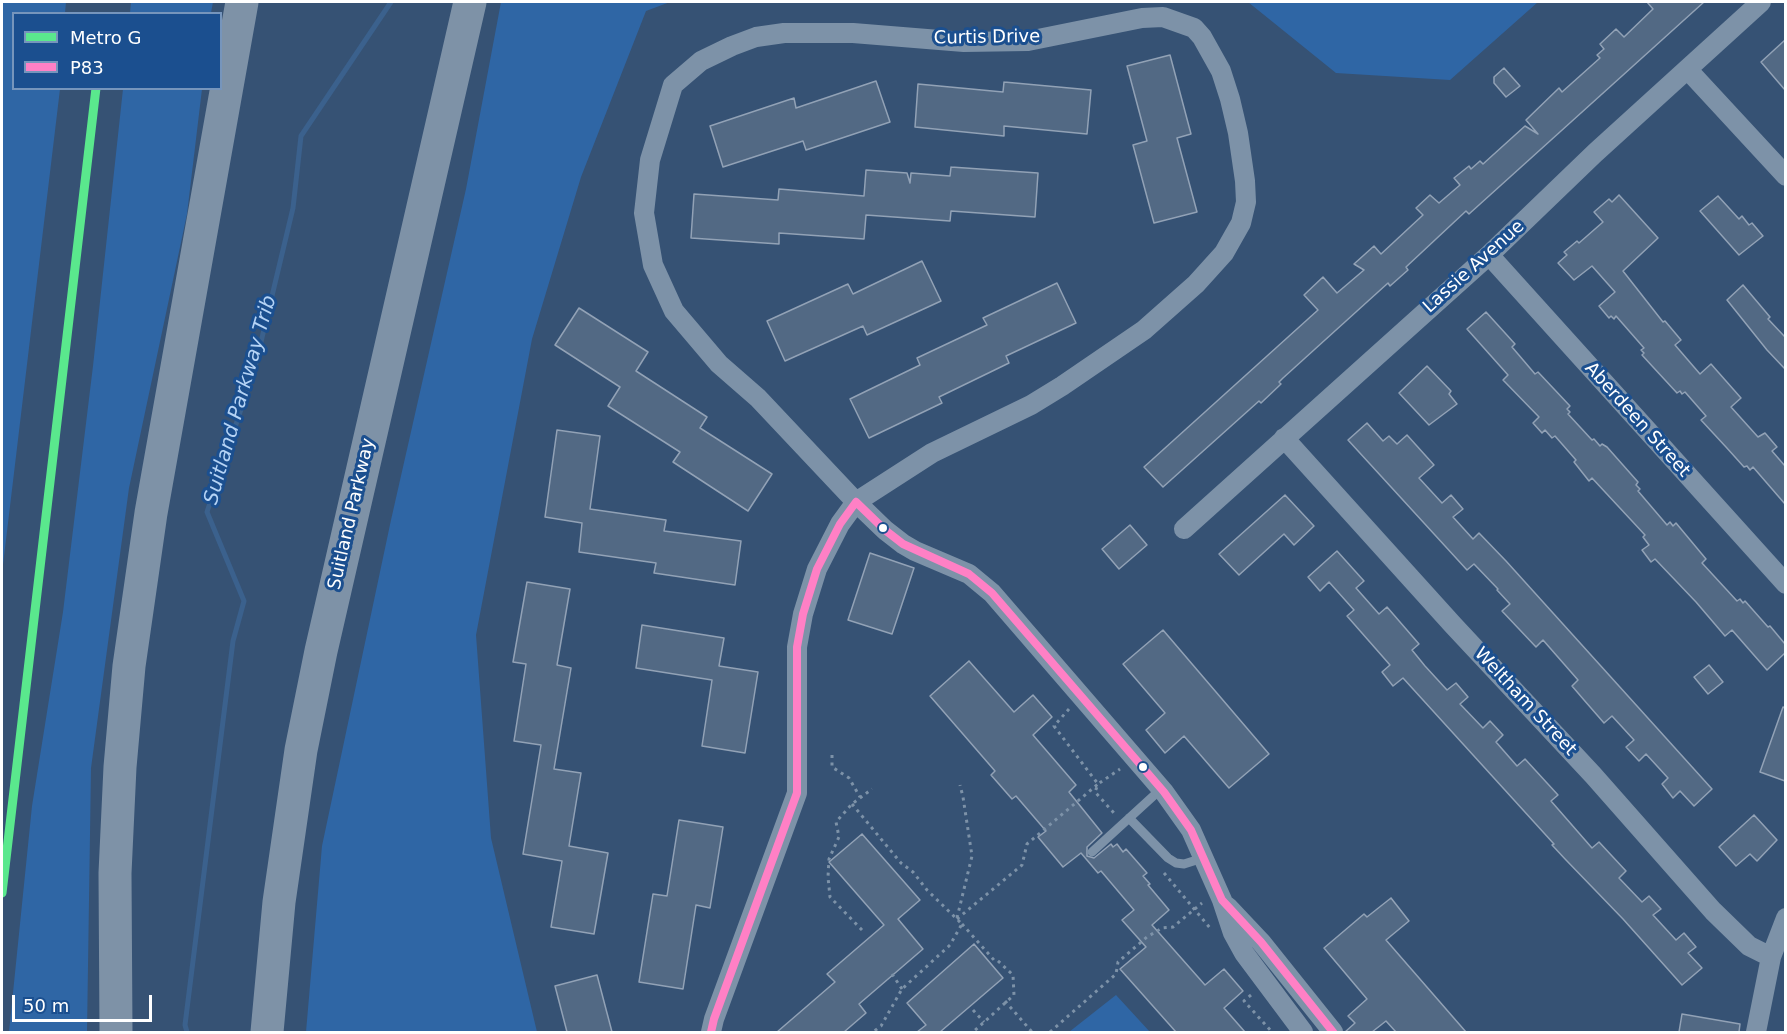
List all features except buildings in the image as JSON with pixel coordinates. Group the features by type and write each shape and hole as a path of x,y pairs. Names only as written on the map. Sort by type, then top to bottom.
{"highway":[{"path":"116,1032 116,863 120,766 130,656 149,523 242,2"},
{"name":"Suitland Parkway","path":"267,1032 279,902 301,750 323,641 470,2"}],"street":[{"name":"Lassie Avenue","path":"1184,529 1489,255 1595,153 1761,2"},
{"name":"Curtis Drive","path":"711,1032 714,1018 797,794 797,647 803,614 817,569 840,524 856,502 932,453 1030,405 1144,330 1196,284 1224,253 1241,222 1246,202 1245,181 1238,133 1221,71 1211,51 1194,28 1163,17 1142,18 1028,41 964,42 853,33 784,33 756,37 732,46 701,62 672,85 651,160 644,213 653,265 674,311 719,364 758,398 856,502 885,530 915,552 969,574 992,593 1161,789 1191,830 1220,895 1233,933 1244,953 1304,1032"},
{"path":"1688,70 1785,176"},
{"name":"Aberdeen Street","path":"1489,255 1785,584"},
{"name":"Weltham Street","path":"1284,438 1453,625 1593,775 1713,911 1749,946 1771,957"},
{"name":"Curtis Drive","path":"1220,895 1333,1032"},
{"path":"1756,1032 1771,957 1785,918"}],"lane":[{"path":"1092,852 1161,789"},
{"path":"1126,820 1176,863 1184,864 1204,858"}],"path":[{"path":"1071,707 1054,726 1098,784"},
{"path":"832,755 832,767 849,778 860,797"},
{"path":"957,920 1022,865 1027,844 1098,784 1121,768"},
{"path":"1098,784 1095,792 1126,820"},
{"path":"957,920 972,856 960,785"},
{"path":"862,930 830,897 829,859 839,837 836,822 852,804 872,789"},
{"path":"852,804 901,863 913,872 927,890 994,960 998,960 1013,975 1014,995 973,1032"},
{"path":"1161,869 1213,931"},
{"path":"1050,1032 1116,974 1118,962 1147,937 1162,928 1173,927 1195,909 1220,895"},
{"path":"873,1032 881,1026 902,989 950,945 962,924"},
{"path":"892,974 902,989"},
{"path":"1256,989 1244,1001 1272,1032"},
{"path":"1005,1001 1032,1032"},
{"path":"973,1010 984,1022"}],"shaded area":[{"path":"2,2 66,2 65,12 12,12 12,90 60,90 2,573 3,59"},
{"path":"131,2 213,2 211,12 130,12"},
{"path":"501,2 670,2 646,11 581,177 532,339 476,635 491,838 537,1032 306,1032 322,846 391,520 466,189"},
{"path":"1248,2 1538,2 1450,80 1336,73"},
{"path":"123,90 202,90 187,214 129,488 91,768 87,1032 9,1032 32,806 63,612"},
{"path":"1116,995 1150,1032 1069,1032"}],"waterway":[{"name":"Suitland Parkway Trib","path":"187,1032 185,1025 233,641 244,601 207,512 255,367 293,208 301,136 391,2"}],"metro line":[{"name":"G","path":"2,893 96,90"}],"transit line":[{"name":"P83","path":"856,502 903,544 969,574 992,593 1164,792 1191,830 1222,900 1261,942 1333,1032"},
{"name":"P83","path":"711,1032 797,793 797,647 803,614 817,569 840,524 856,502"}]}
